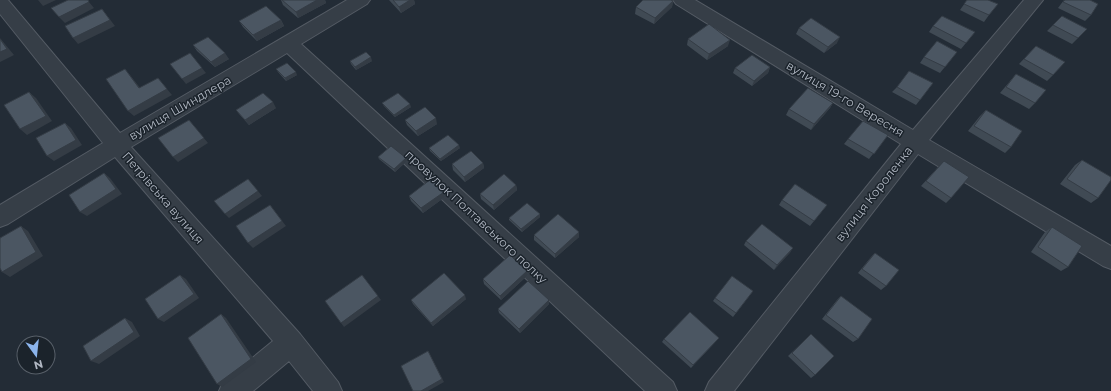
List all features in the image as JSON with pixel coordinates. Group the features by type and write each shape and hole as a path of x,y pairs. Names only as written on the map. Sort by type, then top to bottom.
{"street":[{"name":"вулиця Шиндлера","path":"0,216 361,0"},
{"name":"вулиця 19-го Вересня","path":"682,0 915,142 1111,258"},
{"name":"вулиця Короленка","path":"718,391 915,142 1034,0"},
{"name":"Петрівська вулиця","path":"5,2 117,145 291,343 329,391"},
{"name":"провулок Полтавського полку","path":"289,44 664,391"},
{"path":"232,391 291,343"}],"building":[{"path":"68,0 88,0 89,2 59,17 51,8"},
{"path":"282,0 317,0 296,12"},
{"path":"393,0 410,0 399,7"},
{"path":"643,0 673,1 655,18 636,7"},
{"path":"967,0 988,0 998,4 989,15 964,4"},
{"path":"1065,0 1090,0 1098,4 1091,15 1063,2"},
{"path":"266,6 281,20 253,35 239,21"},
{"path":"102,9 110,20 73,38 65,26"},
{"path":"942,16 975,32 966,43 933,26"},
{"path":"1062,16 1087,29 1078,38 1053,25"},
{"path":"811,18 840,37 828,47 799,28"},
{"path":"709,24 730,40 709,54 688,39"},
{"path":"208,37 225,53 211,62 193,45"},
{"path":"0,39 7,49 0,52"},
{"path":"937,41 957,52 945,67 924,57"},
{"path":"1036,46 1065,62 1053,75 1024,59"},
{"path":"366,52 371,57 355,67 350,61"},
{"path":"190,53 202,68 182,79 170,64"},
{"path":"752,55 770,67 754,81 735,68"},
{"path":"287,63 296,72 285,78 276,69"},
{"path":"125,69 139,88 158,78 167,89 128,111 106,79"},
{"path":"909,71 933,83 920,100 897,87"},
{"path":"1016,74 1046,90 1035,103 1006,87"},
{"path":"808,88 833,103 814,124 789,109"},
{"path":"29,92 46,116 20,129 4,105"},
{"path":"263,93 273,102 245,120 236,110"},
{"path":"398,93 410,104 394,115 382,103"},
{"path":"425,107 436,118 416,131 405,120"},
{"path":"986,110 1022,131 1011,147 974,126"},
{"path":"189,120 204,138 173,157 158,138"},
{"path":"863,121 888,135 874,154 848,139"},
{"path":"65,123 76,140 47,156 36,138"},
{"path":"448,135 459,145 440,159 429,148"},
{"path":"391,146 406,158 394,169 378,157"},
{"path":"471,151 483,163 464,177 452,164"},
{"path":"1082,160 1111,177 1111,180 1098,198 1067,179"},
{"path":"944,161 969,177 951,198 926,181"},
{"path":"104,173 116,189 80,212 69,195"},
{"path":"504,174 516,185 493,205 480,194"},
{"path":"248,179 258,191 225,214 214,201"},
{"path":"431,179 444,192 421,208 409,196"},
{"path":"795,184 827,205 814,221 782,200"},
{"path":"527,203 540,214 521,229 509,218"},
{"path":"270,205 282,221 248,243 236,226"},
{"path":"558,214 579,232 555,254 534,235"},
{"path":"762,224 793,248 777,265 746,241"},
{"path":"21,226 36,252 2,272 0,268 0,238"},
{"path":"1052,227 1082,246 1068,267 1038,247"},
{"path":"875,253 899,270 886,286 862,269"},
{"path":"510,255 527,271 500,296 483,279"},
{"path":"444,273 465,295 431,323 411,300"},
{"path":"180,275 194,294 158,319 145,299"},
{"path":"362,275 378,296 341,323 325,301"},
{"path":"732,276 753,291 736,313 715,298"},
{"path":"528,281 549,300 519,329 498,309"},
{"path":"841,296 872,319 858,339 826,315"},
{"path":"690,312 719,338 693,365 664,339"},
{"path":"221,314 251,359 217,384 188,338"},
{"path":"125,318 134,332 91,361 83,346"},
{"path":"811,334 834,356 815,375 792,353"},
{"path":"428,351 442,379 421,391 413,391 401,366"}]}
